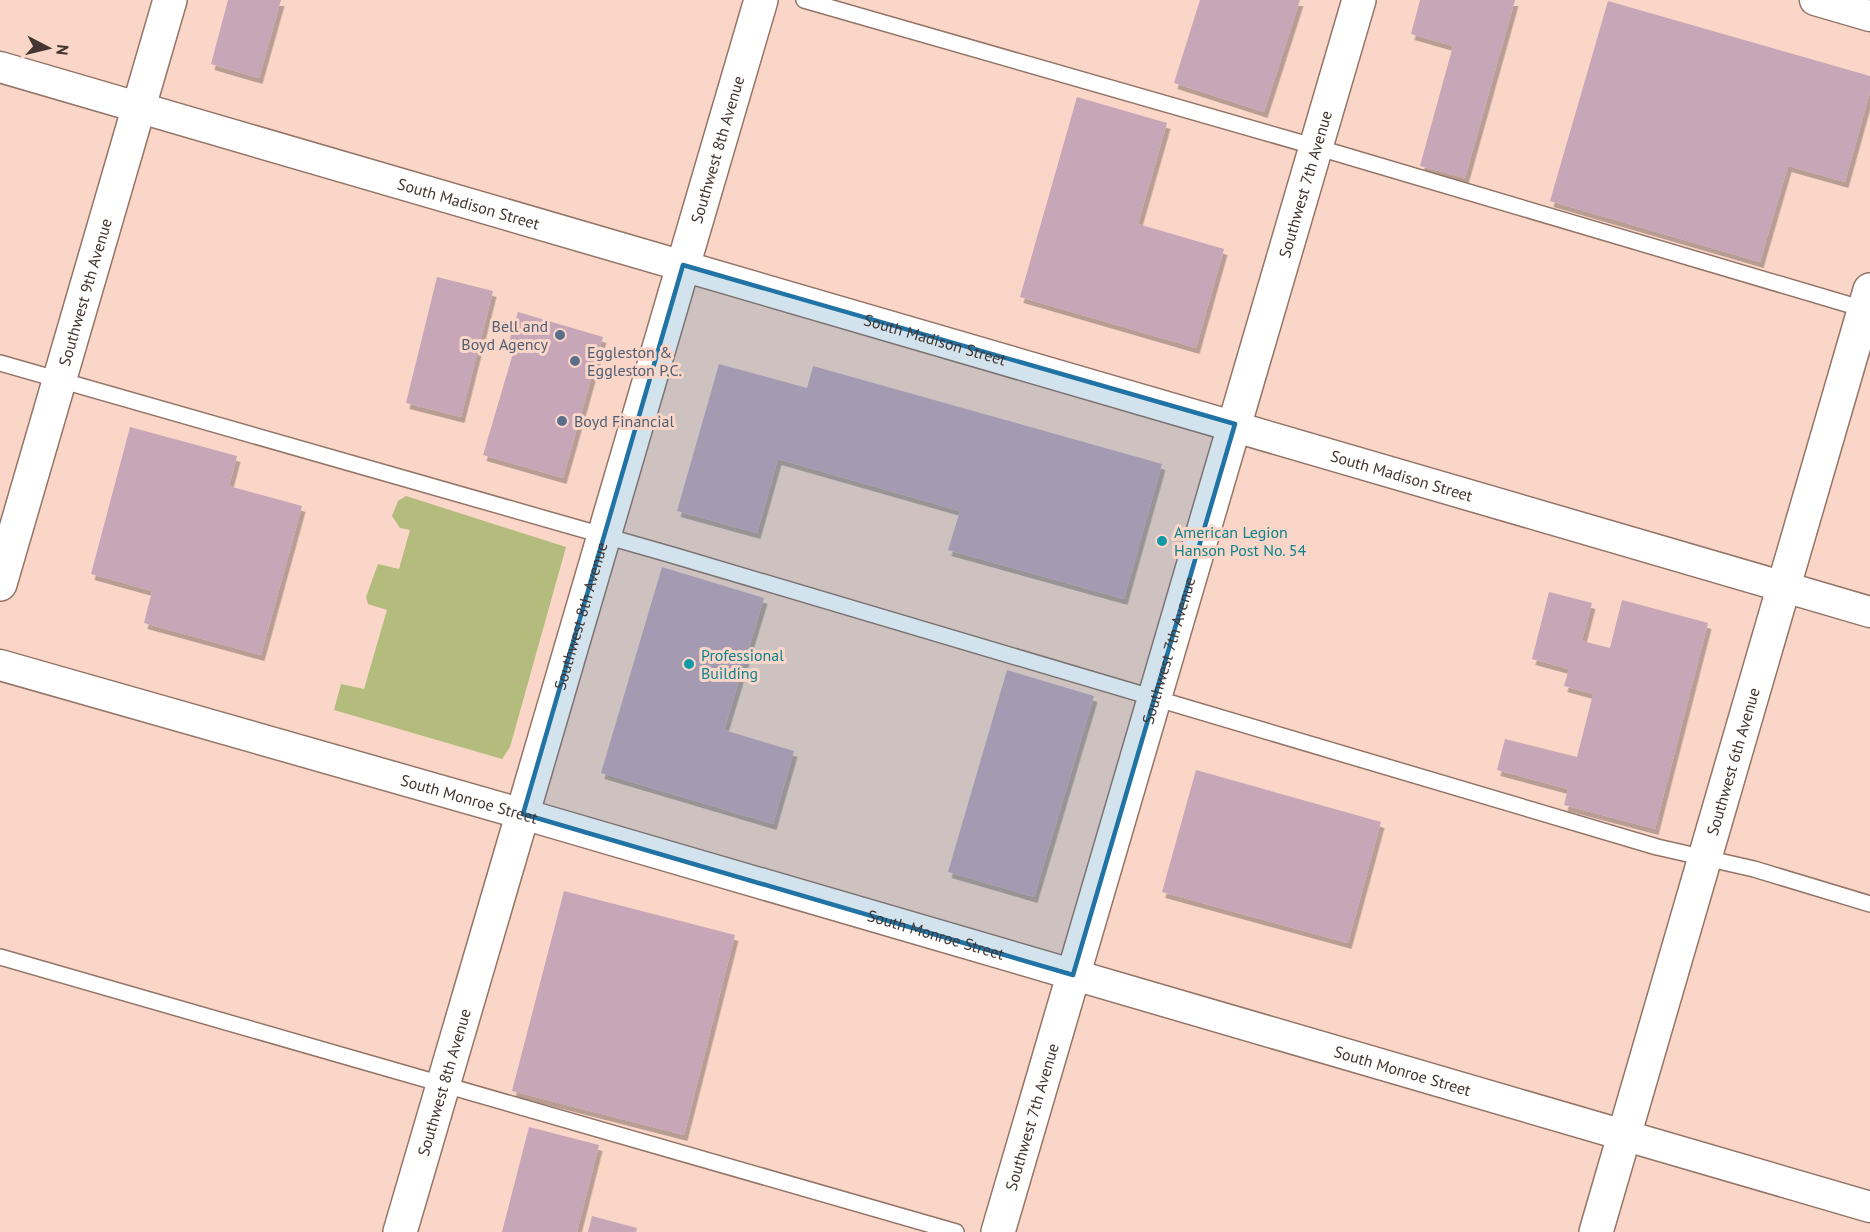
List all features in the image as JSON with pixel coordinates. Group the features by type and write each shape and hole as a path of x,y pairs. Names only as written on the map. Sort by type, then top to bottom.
{"main road":[{"name":"Southwest 9th Avenue","path":"0,584 170,0"},
{"name":"Southwest 8th Avenue","path":"400,1232 761,0"},
{"name":"Southwest 7th Avenue","path":"998,1232 1359,0"},
{"name":"Southwest 6th Avenue","path":"1596,1232 1783,586 1868,303"}],"street":[{"path":"1815,0 1870,16"},
{"name":"South Madison Street","path":"0,67 1235,424 1870,612"},
{"name":"South Monroe Street","path":"0,665 522,814 1870,1207"}],"lane":[{"path":"804,0 1868,303"},
{"path":"0,363 604,537 1657,847 1754,869 1870,904"},
{"path":"0,957 956,1232"}],"highlighted area":[{"path":"683,265 1235,424 1073,975 523,814"}],"green space":[{"path":"406,496 566,547 510,747 502,759 334,710 341,684 364,689 387,610 368,604 366,597 378,564 399,569 410,530 400,528 392,516 398,501"}],"building":[{"path":"228,0 281,0 259,78 211,64"},
{"path":"1200,0 1300,0 1264,112 1174,83"},
{"path":"1420,0 1515,0 1465,178 1420,166 1453,46 1411,34"},
{"path":"1608,1 1870,76 1870,92 1845,182 1788,166 1760,262 1550,201"},
{"path":"1077,97 1167,123 1138,224 1224,249 1196,348 1020,297"},
{"path":"437,277 493,291 461,417 406,403"},
{"path":"518,312 603,337 563,478 483,455 514,350 507,348"},
{"path":"719,364 807,388 813,366 1162,464 1124,599 948,550 960,511 778,459 757,533 677,511"},
{"path":"130,427 237,456 229,486 302,506 261,655 144,623 152,591 91,574"},
{"name":"Professional Building","path":"662,567 764,598 724,730 794,751 773,824 601,773"},
{"path":"1549,592 1592,603 1582,641 1610,648 1622,600 1708,623 1655,829 1564,805 1568,789 1497,770 1505,739 1577,757 1593,694 1564,686 1569,669 1532,659"},
{"path":"1007,670 1094,696 1034,897 948,872"},
{"path":"1196,770 1381,822 1348,943 1162,892"},
{"path":"564,891 735,935 684,1135 512,1091"},
{"path":"529,1127 599,1145 577,1232 502,1232"},
{"path":"592,1216 637,1228 636,1232 588,1232"}],"place":[{"name":"Bell and Boyd Agency","path":"560,335"},
{"name":"Eggleston & Eggleston P.C.","path":"575,361"},
{"name":"Boyd Financial","path":"562,421"},
{"name":"American Legion Hanson Post No. 54","path":"1162,541"},
{"name":"Professional Building","path":"689,664"}]}
